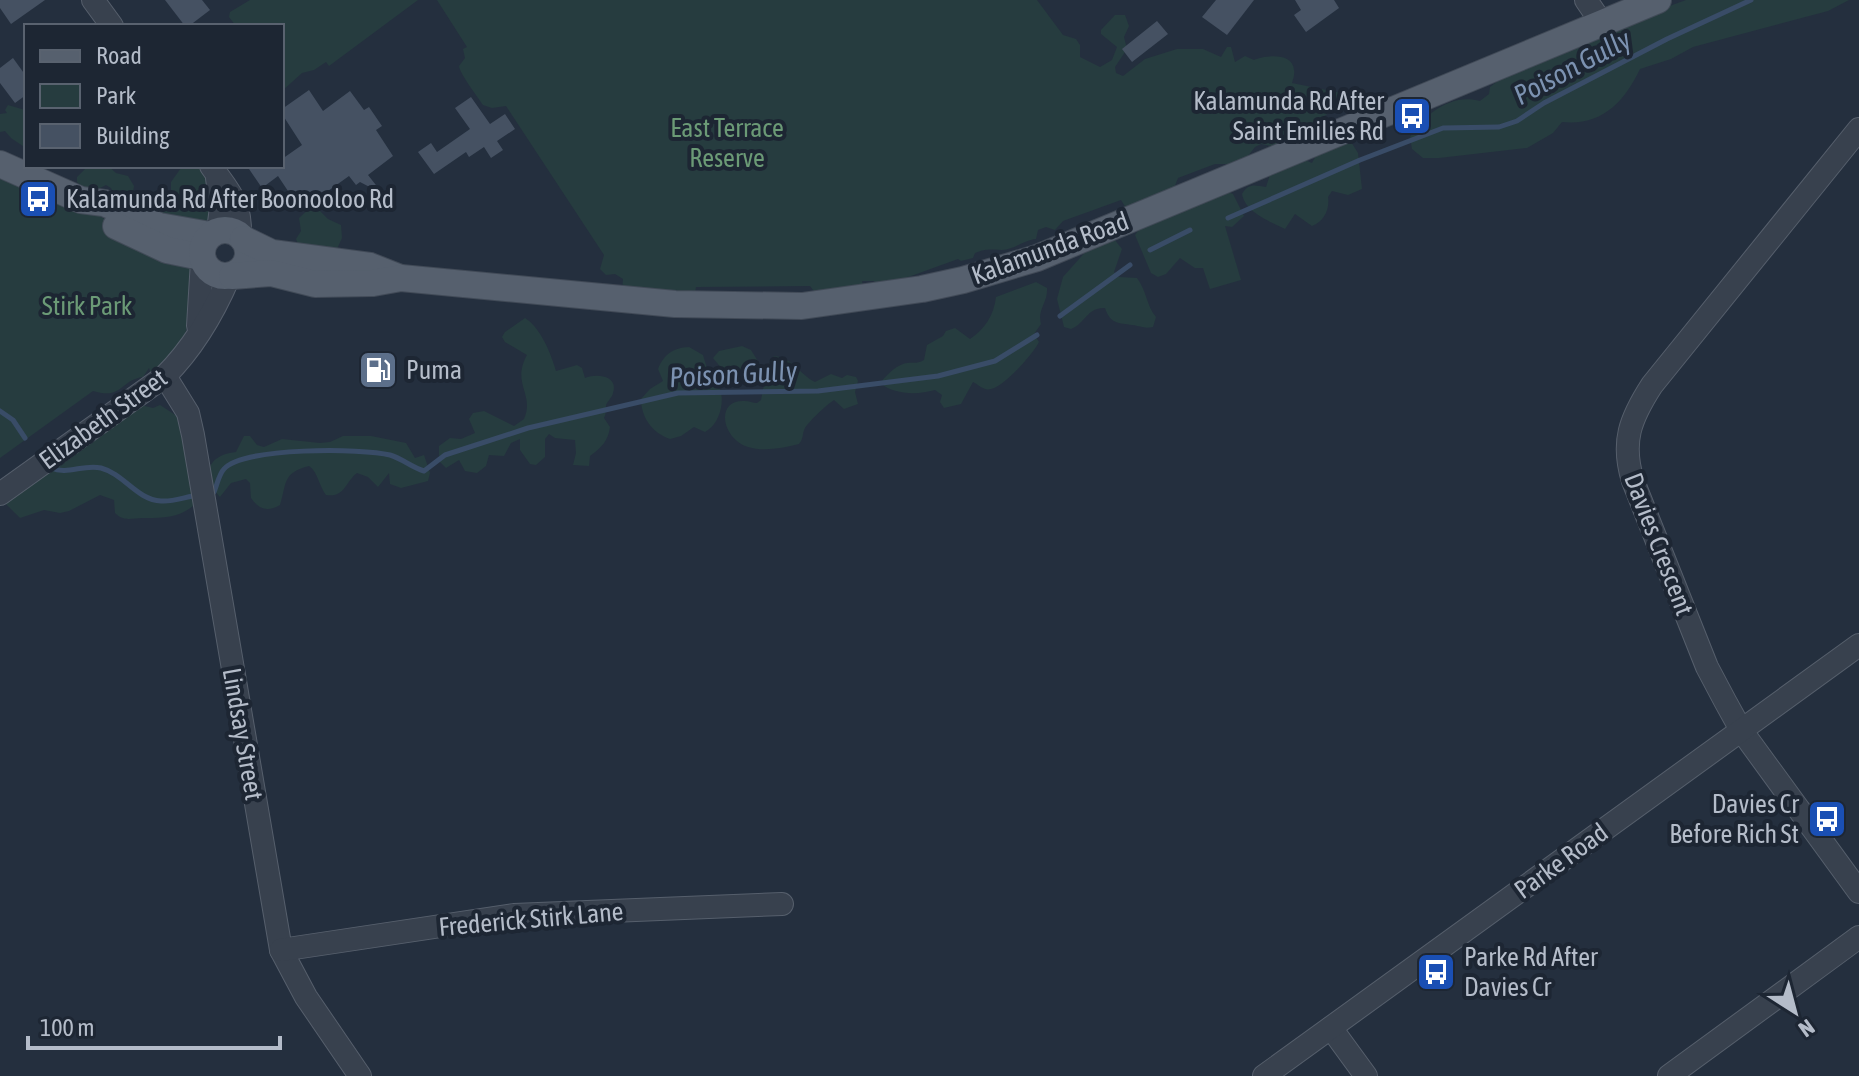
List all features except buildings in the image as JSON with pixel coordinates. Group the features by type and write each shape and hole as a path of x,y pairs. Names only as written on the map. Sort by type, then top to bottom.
{"main road":[{"name":"Kalamunda Road","path":"230,276 271,273 315,284 373,283 401,278 675,304 759,307 802,306 922,289 1037,258 1658,0"},
{"name":"Kalamunda Road","path":"0,164 81,200 98,215 132,235 167,250 219,243 370,266 401,278"},
{"path":"219,243 247,245 244,267 230,276 222,277 210,272 219,243"}],"street":[{"path":"93,0 111,24"},
{"path":"1586,0 1601,22"},
{"name":"Davies Crescent","path":"1859,129 1652,385 1640,403 1629,434 1627,460 1707,667 1741,730 1859,892"},
{"path":"197,335 219,243 221,207 214,170"},
{"name":"Elizabeth Street","path":"0,494 165,376 197,335 230,276"},
{"name":"Lindsay Street","path":"165,376 188,413 193,435 281,950 306,997 360,1076"},
{"name":"Parke Road","path":"1264,1076 1859,645"},
{"name":"Frederick Stirk Lane","path":"281,950 514,915 782,904"},
{"path":"1669,1076 1859,937"},
{"path":"1331,1028 1366,1076"}],"green space":[{"path":"250,0 418,0 329,66 326,62 302,73 284,89 284,24 234,24 229,17 230,12"},
{"name":"East Terrace Reserve","path":"437,0 1037,0 1063,35 1076,39 1080,45 1080,57 1100,67 1112,60 1117,47 1101,34 1101,30 1115,15 1125,15 1129,26 1124,37 1127,49 1115,67 1116,73 1123,76 1145,59 1177,49 1203,49 1221,57 1227,47 1231,47 1235,62 1245,56 1254,60 1271,56 1284,58 1292,64 1292,83 1356,96 1275,147 1261,144 1245,160 1234,164 1215,164 1178,178 1174,188 1126,208 1121,200 1063,221 1055,230 1046,227 1038,230 1036,239 1007,249 979,251 973,258 958,259 878,288 874,281 862,281 863,287 817,295 810,286 696,287 695,292 672,291 669,297 622,291 623,279 615,274 606,275 600,269 604,255 506,106 492,108 483,105 465,79 459,66 465,58 463,49 467,47"},
{"path":"1686,0 1849,0 1828,11 1693,47 1671,59 1640,69 1627,92 1610,110 1588,120 1562,122 1553,133 1527,148 1439,158 1423,158 1412,149 1410,137 1440,107 1459,100 1480,101 1489,94 1490,87 1521,63 1636,23 1642,16"},
{"path":"8,105 24,110 24,147 5,131 0,132 0,114 7,113"},
{"path":"1348,137 1358,153 1362,189 1348,195 1332,191 1325,214 1316,224 1312,226 1295,214 1285,229 1259,215 1244,200 1242,194 1249,186 1266,187 1273,165 1305,160 1312,163 1323,142"},
{"name":"Stirk Park","path":"0,164 81,200 98,215 132,235 201,257 201,300 185,335 179,341 179,350 152,377 149,368 143,377 116,391 93,391 0,458"},
{"path":"86,168 110,168 128,176 134,186 132,198 128,201 114,195 106,185 96,190 85,190 77,182 77,177"},
{"path":"181,168 203,168 209,175 214,222 164,224 160,201 164,193 171,192 171,182"},
{"path":"1223,190 1233,194 1244,216 1232,227 1225,226 1241,280 1210,289 1203,268 1195,268 1180,258 1166,274 1158,277 1151,273 1135,235 1141,227"},
{"path":"310,208 317,208 328,219 341,225 342,238 332,260 299,247 296,239 301,231 299,218"},
{"path":"1114,239 1122,249 1114,272 1119,277 1137,278 1156,317 1153,327 1116,322 1105,308 1099,308 1071,329 1064,327 1057,299 1063,277 1088,249"},
{"path":"1036,282 1047,288 1040,314 1041,324 1034,334 1039,342 1018,369 997,387 986,389 973,382 961,404 944,408 940,402 942,395 935,390 906,393 880,383 900,365 924,360 927,345 946,331 955,328 970,339 988,321 996,297"},
{"path":"525,318 540,334 556,371 577,365 582,368 585,378 600,376 613,382 613,394 606,405 604,418 610,427 606,440 590,456 589,466 573,465 575,440 555,438 549,434 545,439 545,457 536,465 530,464 520,450 520,439 511,443 504,456 489,455 486,466 477,473 465,471 459,460 446,468 439,461 439,446 450,438 461,439 475,433 469,419 473,413 484,411 514,426 524,419 527,403 521,374 527,355 502,337"},
{"path":"742,346 751,350 761,366 751,378 737,382 713,358 719,351"},
{"path":"689,347 703,355 709,375 719,387 722,404 716,420 705,432 694,427 670,439 649,424 641,399 663,381 658,369 663,359 674,350"},
{"path":"774,356 791,363 815,382 831,374 842,378 847,375 856,377 858,404 844,409 834,400 807,425 799,444 761,449 739,442 727,428 726,412 735,402 757,403 761,400 768,365"},
{"path":"141,405 153,408 160,405 180,418 200,498 189,509 169,517 126,519 115,513 114,500 100,495 69,511 44,510 20,518 5,503"},
{"path":"244,436 250,436 257,445 264,447 282,439 320,443 343,436 371,436 406,443 415,458 424,455 430,473 428,481 401,488 390,484 389,473 378,487 368,477 357,473 341,492 326,495 309,466 290,476 280,505 264,509 251,498 250,483 246,479 231,483 220,497 210,482 213,462 218,457 236,452"}],"waterway":[{"name":"Poison Gully","path":"1228,218 1360,160 1443,128 1499,127 1517,121 1544,103 1667,39 1751,0"},
{"path":"1150,250 1190,230"},
{"name":"Poison Gully","path":"1060,316 1130,265"},
{"name":"Poison Gully","path":"214,492 224,469 235,462 254,457 304,451 376,453 390,455 424,471 445,455 528,428 678,393 818,391 938,376 995,361 1037,335"},
{"path":"0,411 13,420 25,438"},
{"name":"Poison Gully","path":"51,468 101,468 152,500 169,501 193,496"}],"place":[{"name":"Kalamunda Rd After Saint Emilies Rd","path":"1412,116"},
{"name":"Kalamunda Rd After Boonooloo Rd","path":"38,199"},
{"name":"Puma","path":"378,370"},
{"name":"Davies Cr Before Rich St","path":"1827,819"},
{"name":"Parke Rd After Davies Cr","path":"1436,972"}]}
